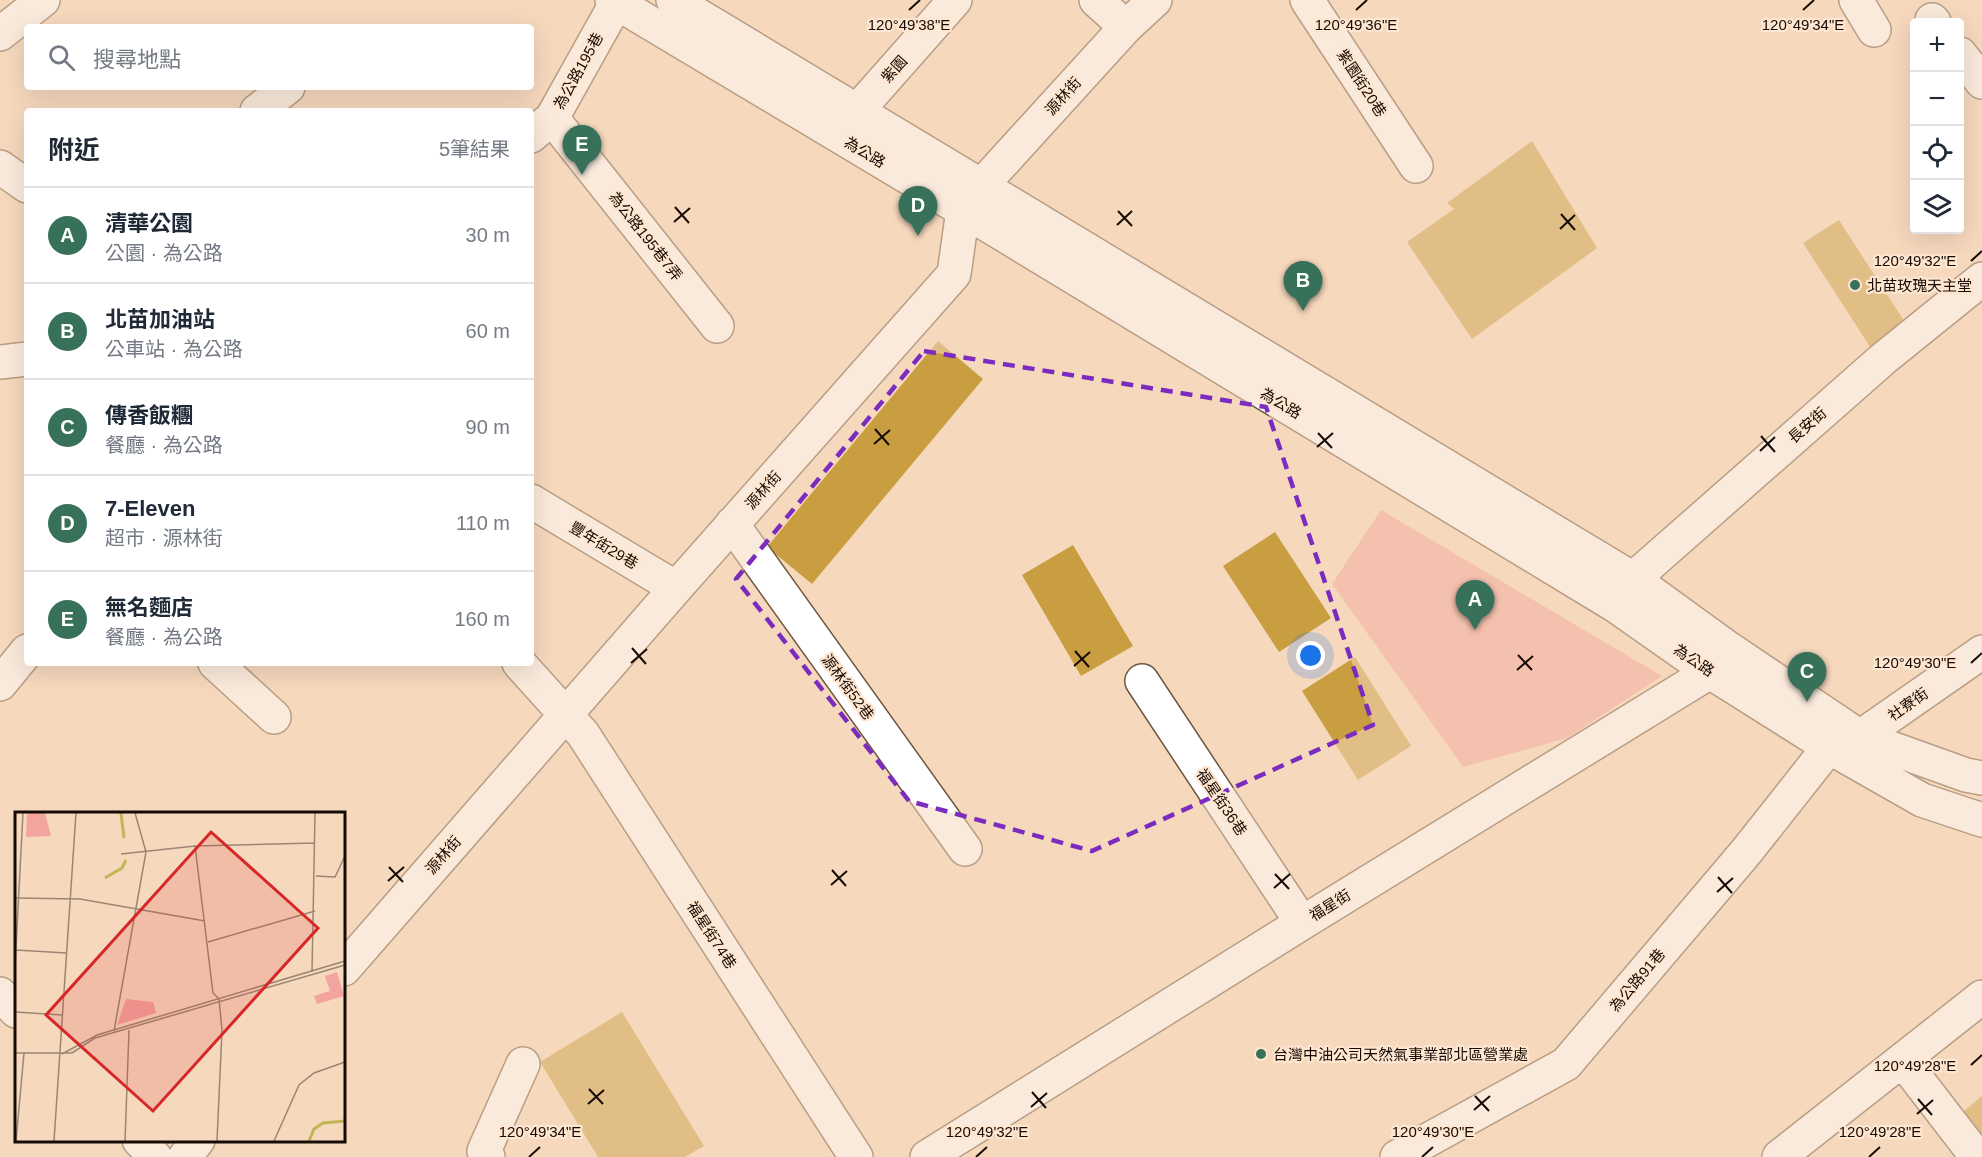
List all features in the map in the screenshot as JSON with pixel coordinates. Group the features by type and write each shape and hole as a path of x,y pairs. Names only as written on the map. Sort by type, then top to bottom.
{"street":[{"path":"0,33 44,0"},
{"name":"為公路","path":"673,0 848,124"},
{"name":"紫園","path":"848,124 956,0"},
{"path":"1096,0 1126,27"},
{"name":"源林街","path":"345,968 732,524 954,274 973,198 1126,27 1155,0"},
{"name":"紫園街20巷","path":"1307,0 1416,166"},
{"path":"1857,0 1874,30"},
{"name":"為公路","path":"615,1 848,124 1624,592 1719,660 1829,747 1922,800 1982,820"},
{"name":"為公路195巷","path":"542,127 615,1"},
{"path":"1964,60 1982,82"},
{"path":"261,108 284,90"},
{"name":"為公路195巷7弄","path":"542,127 717,326"},
{"path":"0,167 24,184"},
{"name":"長安街","path":"1624,592 1883,359 1982,279"},
{"path":"0,362 24,359"},
{"name":"豐年街29巷","path":"534,503 676,588"},
{"name":"源林街52巷","path":"732,524 964,849"},
{"name":"社寮街","path":"1829,747 1860,737 1982,652"},
{"path":"0,684 24,655"},
{"name":"為公路","path":"1719,660 1860,737 1966,775 1982,778"},
{"name":"福星街","path":"927,1157 1719,660"},
{"path":"218,666 274,717"},
{"name":"福星街74巷","path":"522,666 567,714 589,744 856,1157"},
{"name":"福星街36巷","path":"1142,681 1302,922"},
{"name":"為公路91巷","path":"1397,1157 1566,1064 1746,852 1829,747"},
{"path":"0,994 15,1010"},
{"path":"1779,1157 1982,997"},
{"path":"1902,1061 1977,1157"},
{"path":"488,1157 484,1151 523,1064"},
{"path":"141,1142 155,1157"},
{"path":"185,1157 196,1142"}],"highlighted area":[{"path":"924,351 1266,407 1373,725 1092,851 909,801 736,579"}],"shaded area":[{"path":"1381,510 1662,676 1567,738 1463,767 1332,584"}],"building":[{"path":"1532,141 1597,248 1472,339 1407,242 1454,209 1447,203"},
{"name":"北苗玫瑰天主堂","path":"1839,220 1908,327 1872,350 1803,243"},
{"path":"938,341 983,379 812,584 767,547"},
{"path":"1275,532 1331,618 1279,652 1223,566"},
{"path":"1073,545 1133,646 1081,676 1022,575"},
{"path":"1355,657 1411,746 1358,780 1302,691"},
{"path":"622,1012 704,1146 685,1157 598,1157 540,1062"},
{"path":"1982,1096 1982,1141 1960,1114"}],"place":[{"name":"無名麵店","path":"582,175"},
{"name":"7-Eleven","path":"918,236"},
{"name":"北苗玫瑰天主堂","path":"1855,285"},
{"name":"北苗加油站","path":"1303,311"},
{"name":"清華公園","path":"1475,630"},
{"name":"傳香飯糰","path":"1807,702"},
{"name":"台灣中油公司天然氣事業部北區營業處","path":"1261,1054"}]}
